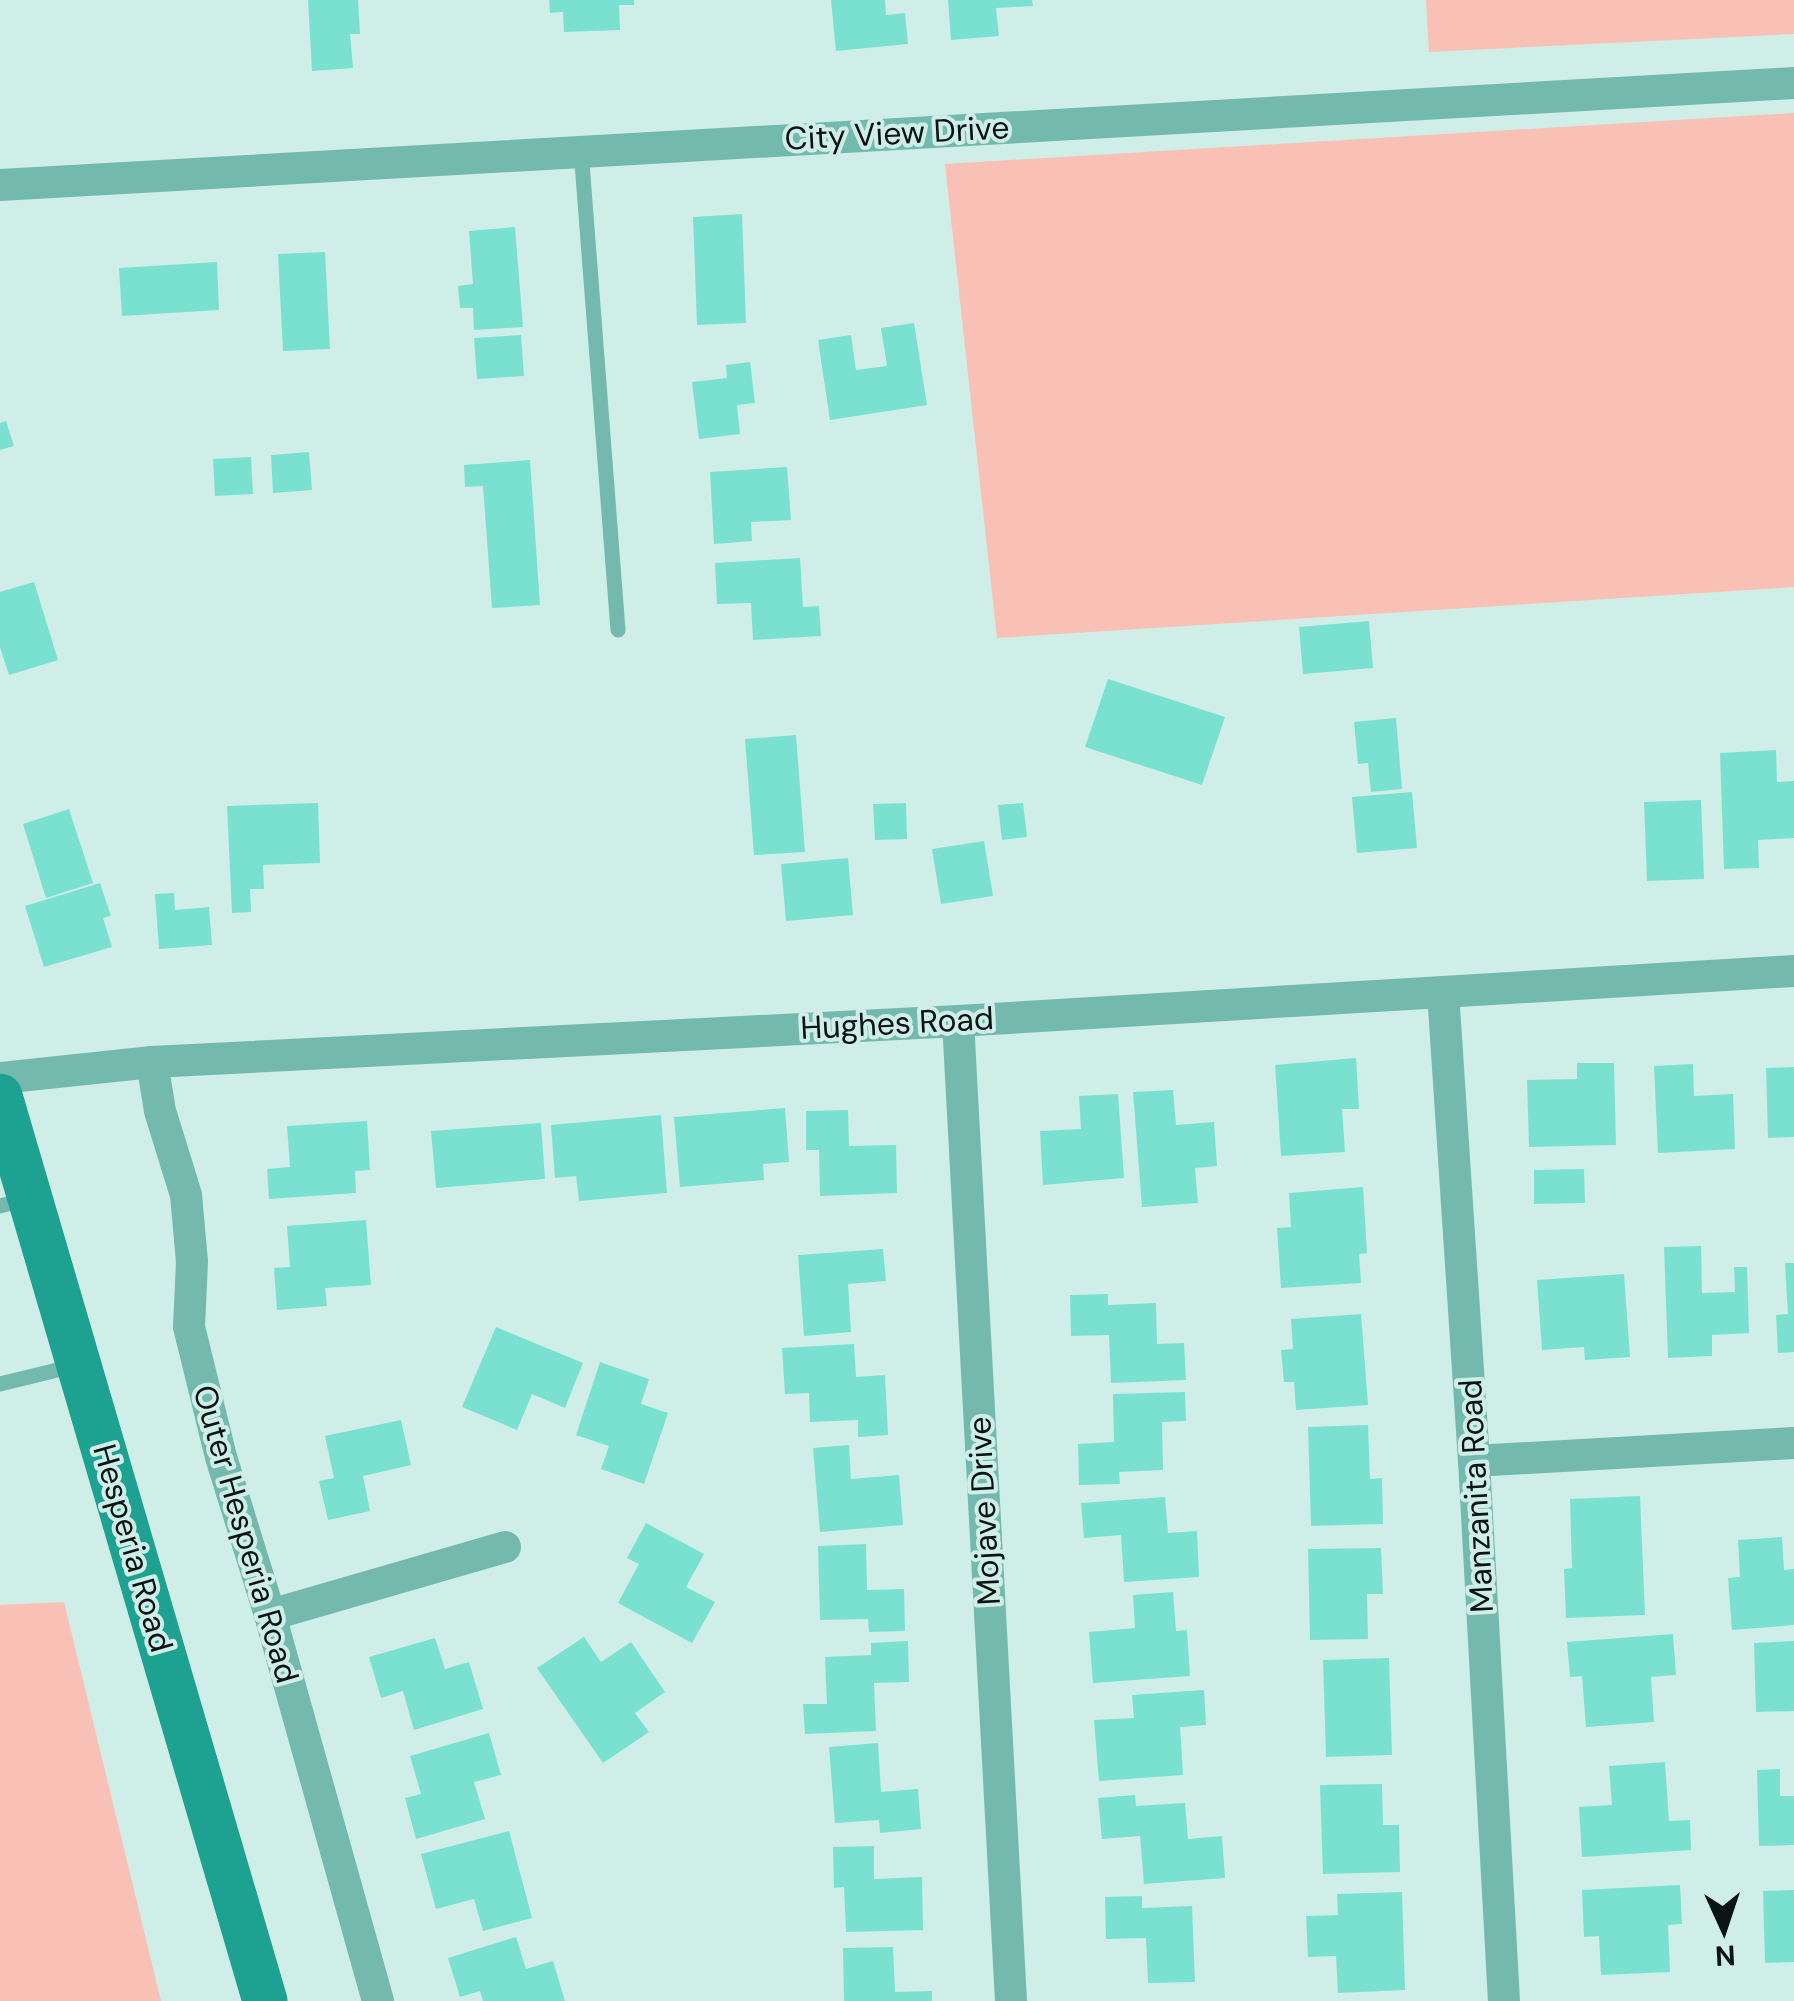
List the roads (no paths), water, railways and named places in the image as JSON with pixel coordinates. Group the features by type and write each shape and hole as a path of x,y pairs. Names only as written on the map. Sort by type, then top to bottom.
{"main road":[{"name":"Hesperia Road","path":"0,1096 16,1202 80,1365 265,2001"}],"street":[{"name":"City View Drive","path":"0,185 1794,83"},
{"name":"Hughes Road","path":"0,1078 152,1062 958,1020 1794,970"},
{"name":"Manzanita Road","path":"1443,992 1504,2001"},
{"name":"Mojave Drive","path":"958,1020 1011,2001"},
{"name":"Outer Hesperia Road","path":"152,1062 160,1111 186,1195 192,1262 189,1327 221,1457 270,1615 378,2001"},
{"path":"1474,1461 1794,1443"},
{"path":"270,1615 504,1547"}],"lane":[{"path":"581,150 618,630"},
{"path":"0,1384 80,1365"}]}
